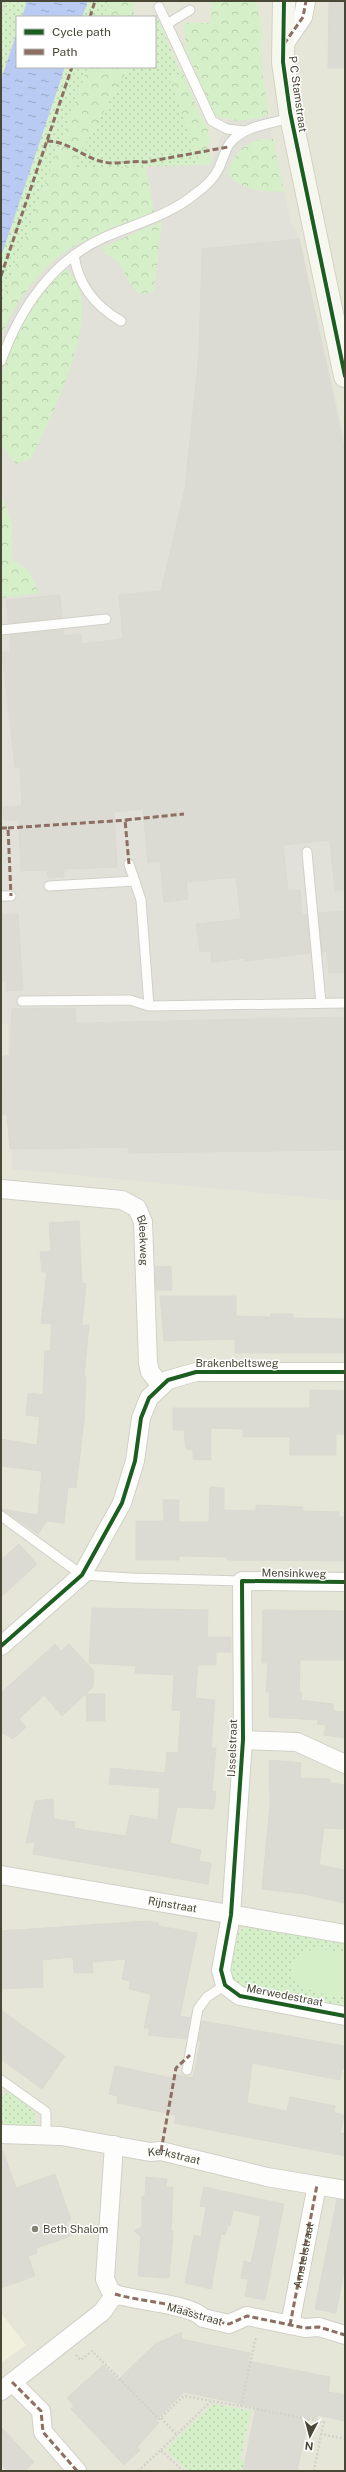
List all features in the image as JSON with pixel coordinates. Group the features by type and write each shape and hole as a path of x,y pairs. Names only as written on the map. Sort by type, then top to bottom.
{"street":[{"name":"P C Stamstraat","path":"284,1 283,46 291,118 339,321 345,376"},
{"name":"P C Stamstraat","path":"283,46 303,17 306,1"},
{"name":"Bleekweg","path":"1,1189 122,1200 137,1208 143,1222 148,1363 150,1372 161,1385"},
{"name":"Brakenbeltsweg","path":"1,1646 82,1574 122,1503 135,1461 141,1418 149,1398 161,1385 177,1376 196,1372 345,1372"},
{"name":"Mensinkweg","path":"242,1581 345,1582"},
{"name":"IJsselstraat","path":"231,1915 243,1740 242,1581"},
{"path":"243,1740 297,1742 345,1764"},
{"name":"Rijnstraat","path":"1,1875 345,1934"},
{"path":"225,1985 221,1970 231,1915"},
{"name":"Merwedestraat","path":"225,1985 240,1996 345,2016"},
{"name":"Kerkstraat","path":"1,2134 46,2134 150,2152 161,2151 267,2177 345,2190"},
{"path":"77,2471 43,2432 41,2411 7,2386 102,2312 115,2294 110,2290 105,2279 114,2145"},
{"name":"Amstelstraat","path":"290,2325 317,2185"},
{"name":"Maasstraat","path":"115,2294 185,2308 199,2312 203,2318 229,2324 247,2316 290,2325 319,2327 345,2335"}],"lane":[{"path":"159,7 212,121 227,129 245,131 291,118"},
{"path":"167,24 190,10"},
{"path":"1,361 20,320 40,287 55,270 74,255 104,238 173,208 194,195 213,179 231,142 245,131"},
{"path":"74,255 77,272 93,301 107,312 121,320"},
{"path":"1,630 106,619"},
{"path":"307,852 321,1003"},
{"path":"129,864 141,900 149,1006"},
{"path":"49,886 135,881"},
{"path":"1,896 11,896"},
{"path":"22,1001 130,1000 149,1006 345,1003"},
{"path":"1,1516 82,1574"},
{"name":"Mensinkweg","path":"82,1574 131,1578 242,1581"},
{"path":"187,2070 198,2009 207,1997 225,1985"},
{"path":"1,2080 46,2112 46,2134"}],"path":[{"path":"1,15 5,1"},
{"path":"241,2406 260,2319"},
{"path":"64,2341 81,2360 92,2351 159,2419 161,2418 177,2435"},
{"path":"161,2418 184,2396 324,2422 314,2471"},
{"path":"138,2471 211,2401"},
{"path":"321,2434 345,2439"},
{"path":"161,2450 183,2471"}],"shaded area":[{"path":"1,1 345,1 345,2471 1,2471"},
{"path":"267,112 291,224 299,236 345,440 345,1201 12,1169 10,1116 7,1116 5,1095 2,1095 2,1055 8,1055 8,1024 1,1024 1,292 44,169 210,165 228,118"},
{"path":"122,309 200,315 194,400 114,393"},
{"path":"1,2313 26,2345 1,2363"}],"green space":[{"path":"1,1 27,1 22,16 16,16 16,35 1,80"},
{"path":"88,1 109,1 104,16 82,16"},
{"path":"109,1 133,1 134,16 104,16"},
{"path":"211,1 257,1 263,35 261,41 263,79 269,113 261,118 239,121 221,118 214,113 186,50 184,23 211,23"},
{"path":"156,16 178,67 183,73 169,78 192,140 199,165 71,169 125,71 128,68 156,68"},
{"path":"65,68 88,68 1,304 1,257"},
{"path":"88,68 128,68 71,169 146,166 154,212 80,243 55,260 32,283 22,296 1,338 1,304"},
{"path":"183,73 200,115 206,124 210,141 207,147 212,164 199,165 192,140 169,78"},
{"path":"260,139 273,139 284,192 260,191 253,189 234,180 228,174 235,156 247,145"},
{"path":"162,221 154,290 141,294 132,287 120,264 104,253 103,247"},
{"path":"66,269 78,285 82,307 79,334 72,362 62,391 31,459 16,464 1,445 1,376 16,334 31,306 55,277"},
{"path":"1,494 12,524 12,560 28,570 39,593 1,598"},
{"path":"252,1925 345,1943 345,1953 315,1949 296,1956 325,1993 345,1997 345,2009 235,1986 228,1968 237,1933 246,1926"},
{"path":"315,1949 345,1953 345,1997 315,1992 297,1983 292,1976 291,1967 296,1956"},
{"path":"9,2091 34,2112 35,2126 1,2125 1,2098"},
{"path":"213,2404 251,2411 240,2460 244,2461 242,2471 187,2471 166,2449"}],"water":[{"path":"27,1 88,1 82,16 22,16"},
{"path":"16,35 16,68 65,68 1,257 1,80"}],"building":[{"path":"329,2 345,2 345,68 328,68"},
{"path":"299,239 345,452 345,891 335,891 330,840 283,845 288,891 300,890 302,915 307,914 310,953 245,961 245,958 212,962 211,951 200,952 196,924 241,919 236,877 186,882 188,899 164,902 160,861 148,863 143,809 114,812 117,867 64,869 64,877 48,877 47,870 21,871 19,820 4,820 3,807 22,806 20,767 15,767 2,652 10,652 10,635 63,630 64,636 81,634 82,644 123,639 119,595 161,591 185,489 199,355 202,249"},
{"path":"60,595 62,618 9,623 6,600"},
{"path":"345,911 345,972 329,973 327,951 322,952 319,913"},
{"path":"18,914 23,990 6,991 6,981 1,981 1,915"},
{"path":"75,1008 76,1023 345,1017 345,1150 129,1153 129,1147 10,1149 7,1115 1,1115 1,1094 3,1094 3,1056 10,1056 12,1009"},
{"path":"79,1221 82,1283 86,1284 82,1325 89,1325 84,1377 86,1377 84,1419 76,1488 68,1487 64,1523 47,1521 38,1534 1,1509 38,1515 42,1471 1,1466 1,1439 37,1445 40,1417 26,1415 28,1393 43,1395 45,1351 50,1351 52,1324 41,1323 47,1272 42,1272 40,1252 51,1251 49,1223"},
{"path":"171,1266 172,1290 156,1290 155,1267"},
{"path":"160,1296 236,1296 236,1316 271,1317 271,1314 293,1314 293,1318 345,1319 345,1353 235,1353 235,1339 164,1341"},
{"path":"310,1390 345,1391 345,1434 336,1434 336,1455 290,1455 290,1437 243,1437 243,1429 211,1428 211,1460 193,1459 193,1450 186,1449 184,1430 173,1430 173,1408 310,1408"},
{"path":"210,1487 224,1488 224,1510 256,1511 256,1505 303,1507 303,1511 339,1512 339,1517 345,1517 345,1561 227,1560 227,1557 179,1556 179,1560 136,1560 136,1521 164,1521 163,1500 179,1500 179,1522 209,1522"},
{"path":"19,1544 37,1564 1,1597 1,1560"},
{"path":"92,1608 208,1610 207,1637 231,1637 231,1652 216,1652 216,1665 198,1665 195,1698 215,1700 211,1748 216,1748 212,1791 216,1792 214,1809 177,1807 170,1843 201,1850 199,1861 211,1863 208,1884 33,1854 35,1842 26,1843 35,1801 53,1799 54,1819 75,1822 74,1828 90,1831 126,1836 130,1815 158,1820 160,1788 109,1784 111,1768 165,1773 167,1752 178,1753 181,1711 172,1710 174,1675 135,1673 136,1666 89,1663"},
{"path":"263,1610 345,1611 345,1660 300,1660 299,1693 302,1693 301,1700 333,1704 334,1711 345,1712 345,1738 324,1735 326,1725 317,1724 318,1720 269,1717 270,1692 266,1692 268,1663 262,1663"},
{"path":"55,1644 61,1651 69,1644 94,1671 93,1687 62,1716 44,1695 19,1719 26,1727 13,1739 1,1732 1,1693"},
{"path":"86,1694 105,1694 105,1721 87,1721"},
{"path":"269,1760 301,1763 300,1778 330,1779 330,1783 345,1785 345,1829 324,1828 319,1865 345,1870 345,1903 304,1894 262,1889 270,1804"},
{"path":"148,1921 159,1923 158,1926 197,1933 180,2016 190,2018 186,2039 148,2035 150,2028 144,2028 151,1994 129,1989 130,1981 122,1979 126,1959 92,1962 93,1973 74,1973 73,1957 42,1960 43,1987 1,1989 1,1931"},
{"path":"1,2010 65,2056 42,2089 1,2059"},
{"path":"202,2021 345,2046 345,2069 342,2068 340,2080 252,2063 247,2103 287,2111 290,2097 335,2106 334,2113 344,2115 340,2133 345,2134 345,2156 174,2123 176,2115 117,2103 118,2096 109,2094 115,2066 176,2079 177,2075 193,2078 201,2041 198,2041"},
{"name":"Beth Shalom","path":"3,2151 16,2188 55,2174 71,2220 66,2222 71,2236 36,2248 37,2253 28,2256 35,2276 1,2288 1,2152"},
{"path":"146,2177 167,2179 166,2187 173,2187 171,2231 173,2231 169,2278 138,2276 141,2237 134,2231 142,2227 142,2197 145,2195"},
{"path":"204,2187 284,2204 265,2300 245,2296 248,2279 241,2278 244,2261 251,2263 261,2216 233,2210 230,2226 228,2225 225,2235 221,2234 211,2289 185,2283 194,2235 201,2237 206,2207 200,2206"},
{"path":"337,2199 345,2200 345,2267 336,2313 315,2309"},
{"path":"182,2332 181,2339 250,2353 248,2361 330,2377 328,2392 345,2395 345,2421 317,2415 316,2419 309,2417 297,2471 243,2471 256,2407 184,2392 156,2420 159,2423 137,2447 140,2450 124,2465 71,2409 74,2406 67,2398 103,2365 118,2380 155,2344"},
{"path":"1,2427 34,2462 25,2471 8,2471 1,2464"}],"marked path":[{"path":"90,16 95,1"},
{"path":"284,44 303,17 306,1"},
{"path":"1,276 72,68"},
{"path":"47,141 61,143 93,159 112,163 146,162 228,147"},
{"path":"129,864 125,820 184,814"},
{"path":"8,828 128,820"},
{"path":"1,828 8,828 11,896"},
{"path":"161,2151 176,2068 190,2055"},
{"path":"290,2325 317,2185"},
{"path":"115,2294 176,2306 197,2313 203,2318 229,2324 247,2316 305,2328 319,2327 345,2335"},
{"path":"12,2382 41,2411 43,2432 77,2471"}],"cycle path":[{"path":"284,1 283,62 290,112 345,376"},
{"path":"1,1646 82,1575 122,1503 135,1461 141,1418 149,1398 168,1380 196,1372 345,1372"},
{"path":"345,1582 242,1581 243,1740 231,1915 221,1970 225,1985 240,1996 345,2016"}],"place":[{"name":"Beth Shalom","path":"35,2229"}]}
